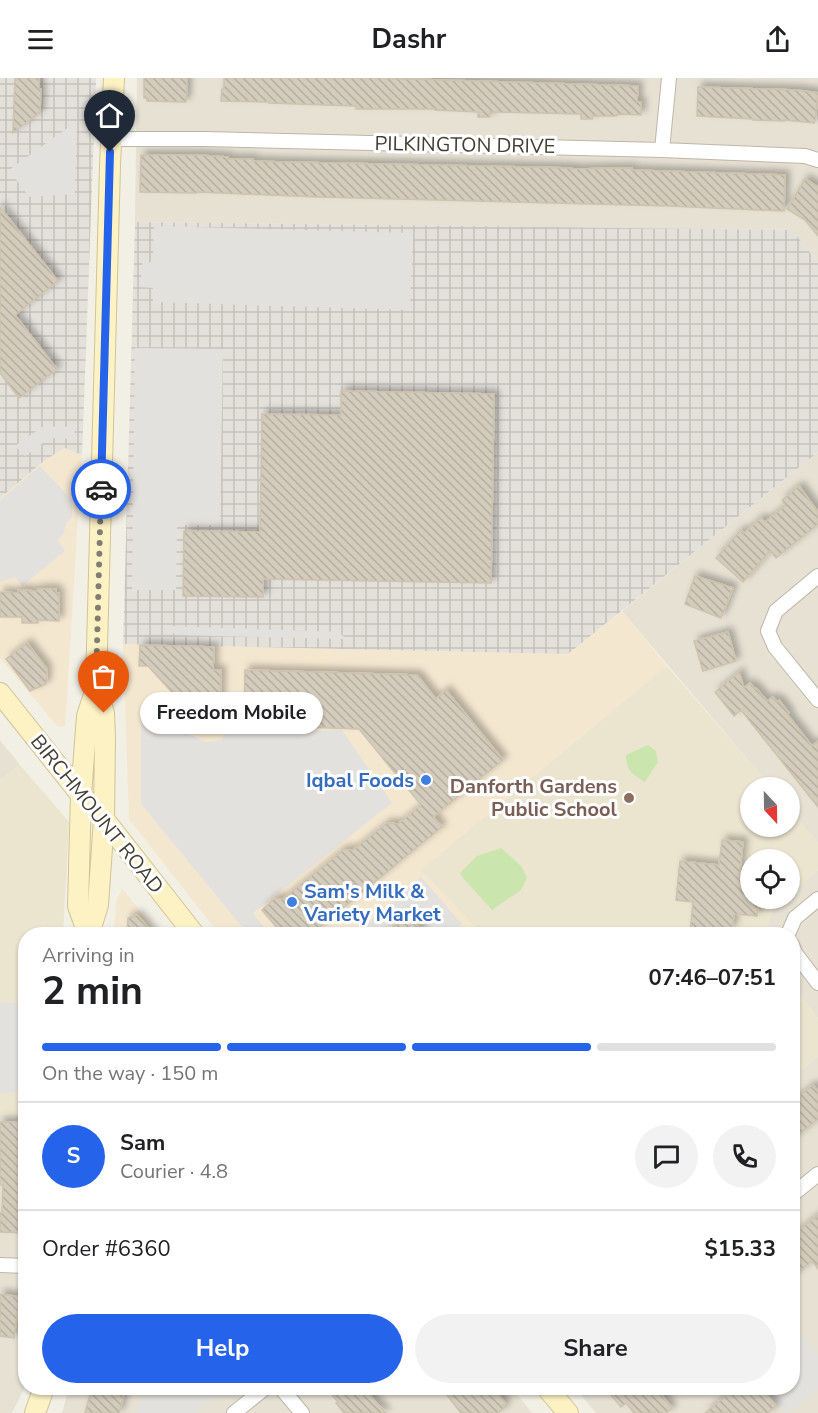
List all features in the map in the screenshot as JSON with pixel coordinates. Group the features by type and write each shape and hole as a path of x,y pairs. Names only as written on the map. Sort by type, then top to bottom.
{"main road":[{"path":"86,927 78,906 81,795 87,716 96,689 114,78"},
{"path":"91,927 98,904 104,819 104,713 96,689"},
{"name":"BIRCHMOUNT ROAD","path":"0,693 81,795 104,819 189,927"},
{"path":"35,1413 41,1395"},
{"path":"555,1395 568,1413"}],"street":[{"path":"662,150 669,78"},
{"name":"PILKINGTON DRIVE","path":"111,139 206,139 662,150 805,156 818,160"},
{"path":"818,576 776,611 768,631 775,647 818,700"},
{"path":"791,927 795,918 818,899"},
{"path":"800,959 818,982"},
{"path":"800,1189 818,1174"},
{"path":"0,1265 18,1266"},
{"path":"234,1413 256,1395"},
{"path":"287,1395 302,1413"}],"shaded area":[{"path":"0,78 96,78 82,455 65,448 45,460 0,498"},
{"path":"137,78 818,78 818,263 792,230 135,222"},
{"path":"77,121 75,194 29,197 9,170"},
{"path":"135,222 792,230 818,263 818,452 568,654 123,644"},
{"path":"154,226 413,233 410,310 153,302 153,288 140,287 142,263 153,262"},
{"path":"135,348 223,349 220,525 177,525 176,590 132,590"},
{"path":"42,427 75,427 75,439 50,438 25,456 15,446"},
{"path":"65,448 82,455 65,726 58,727 0,658 0,498 45,460"},
{"path":"818,452 818,843 800,822 800,777 763,777 622,611"},
{"path":"40,466 72,500 72,518 66,523 64,533 58,540 65,551 22,586 15,577 0,582 0,500"},
{"path":"622,611 667,666 422,870 475,927 214,927 129,819 123,644 568,654"},
{"path":"167,626 339,632 346,639 175,635"},
{"name":"Danforth Gardens Public School","path":"667,666 762,777 740,777 740,837 800,837 800,822 818,843 818,870 800,886 800,849 740,849 740,909 773,909 768,927 475,927 421,870"},
{"path":"141,711 169,712 186,733 207,742 221,740 227,732 342,730 392,803 253,913 264,927 242,927 141,804"},
{"path":"0,740 20,765 0,780"},
{"path":"20,765 69,822 63,927 18,927 18,1114 0,1115 0,780"},
{"path":"818,870 818,1018 800,994 800,927 768,927 772,910 800,909 800,886"},
{"path":"421,877 462,924 458,927 424,927 408,910 387,927 363,927"},
{"path":"122,888 153,927 114,927 116,902"},
{"path":"800,994 818,1018 818,1056 800,1071"},
{"path":"0,1002 18,1003 18,1092 0,1093"},
{"path":"818,1056 818,1413 596,1413 581,1395 800,1395 800,1071"},
{"path":"18,1114 18,1395 21,1395 12,1413 0,1413 0,1115"},
{"path":"800,1334 818,1355 818,1389 786,1413 771,1395 800,1395"},
{"path":"67,1395 518,1395 532,1413 62,1413"},
{"path":"141,1395 217,1395 195,1413 137,1413"}],"green space":[{"path":"648,745 656,751 658,762 645,782 631,772 627,765 626,755"},
{"path":"501,848 522,867 527,878 521,890 492,910 460,873 477,856"}],"building":[{"path":"15,78 39,78 39,89 41,89 40,112 13,133"},
{"path":"144,78 187,78 186,102 147,101 147,98 144,98"},
{"path":"224,78 374,78 638,86 637,102 641,102 641,115 617,114 617,116 593,116 592,119 581,119 581,114 490,112 490,117 478,117 478,112 435,109 356,109 356,106 221,101"},
{"path":"698,87 797,90 818,93 815,121 814,123 697,116"},
{"path":"141,155 198,155 284,162 572,169 632,168 632,170 785,175 784,211 140,192"},
{"path":"805,179 818,187 818,236 805,220 787,209"},
{"path":"0,207 58,281 15,315 57,369 19,398 0,373"},
{"path":"341,391 494,394 491,583 263,579 263,597 183,596 184,531 260,532 262,414 341,415"},
{"path":"799,486 818,512 818,524 776,558 770,551 743,582 716,558 741,530 744,533 761,518 765,522 785,506 782,500"},
{"path":"695,576 733,588 721,618 685,604"},
{"path":"38,589 56,589 56,593 59,593 59,621 38,620 38,623 22,623 22,617 0,617 0,592 18,593 18,590 37,591"},
{"path":"728,632 736,661 703,671 694,641"},
{"path":"27,643 47,669 46,684 30,691 6,659"},
{"path":"140,645 214,647 213,670 221,670 220,720 197,720 148,666 139,666"},
{"path":"245,670 417,675 436,699 446,690 503,760 433,817 442,827 320,927 276,927 262,910 274,899 283,899 343,850 353,850 387,823 398,824 421,805 359,729 244,725"},
{"path":"739,672 744,688 750,683 767,701 773,697 777,702 779,700 812,746 818,741 818,807 800,784 800,777 794,777 741,710 734,716 715,692"},
{"path":"722,840 743,842 742,849 740,849 740,909 758,909 757,916 734,914 732,927 691,927 693,902 676,900 680,861 719,865"},
{"path":"137,915 148,927 127,927 128,918"},
{"path":"408,915 418,927 393,927"},
{"path":"813,1085 818,1091 818,1119 800,1134 800,1096"},
{"path":"0,1122 18,1122 18,1233 0,1232 3,1185 0,1185"},
{"path":"818,1215 818,1269 812,1261 800,1271 800,1230"},
{"path":"0,1294 18,1297 14,1338 0,1336"},
{"path":"90,1395 124,1395 119,1413 85,1413"},
{"path":"332,1395 369,1395 386,1413 344,1413 336,1403 338,1402"},
{"path":"447,1395 498,1395 506,1404 498,1413 461,1413"},
{"path":"611,1395 662,1395 672,1408 666,1413 634,1413 626,1403 621,1407"},
{"path":"727,1395 767,1395 776,1406 768,1413 705,1413"}],"way so far":[{"path":"101,489 96,689 104,713"}],"place":[{"name":"Freedom Mobile","path":"104,713"},
{"name":"Iqbal Foods","path":"426,780"},
{"name":"Danforth Gardens Public School","path":"629,798"},
{"name":"Sam's Milk & Variety Market","path":"292,902"}],"route":[{"path":"101,489 110,152"}]}
